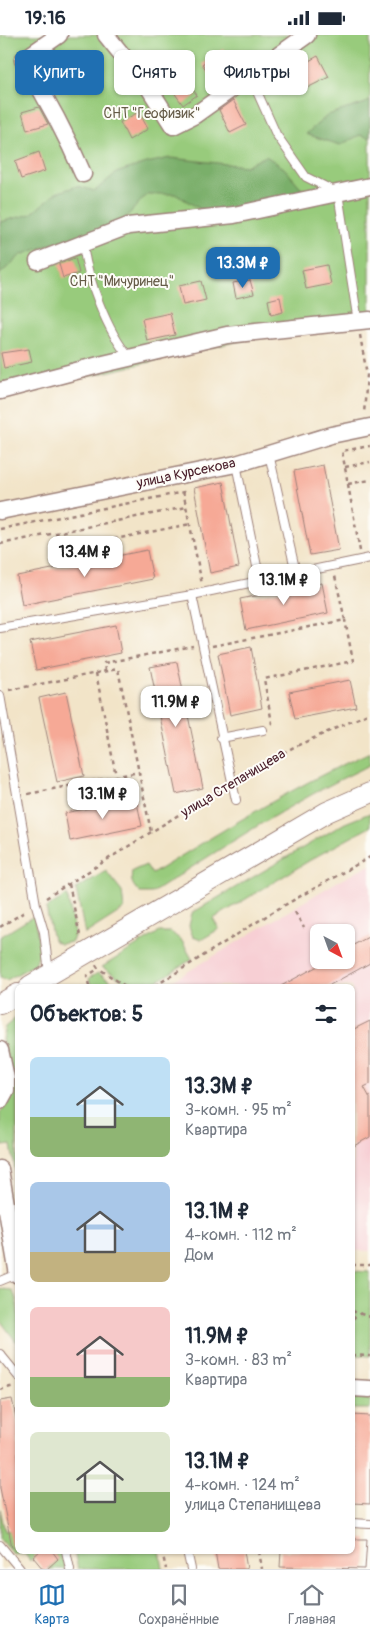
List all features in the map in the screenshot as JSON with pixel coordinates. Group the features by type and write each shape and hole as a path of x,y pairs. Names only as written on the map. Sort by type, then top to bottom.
{"street":[{"path":"59,35 23,60 70,141 83,174"},
{"path":"106,35 149,88 173,126 195,115 223,95"},
{"path":"286,50 307,35"},
{"path":"38,261 128,226 234,215 370,186"},
{"path":"0,391 226,335 364,321"},
{"name":"улица Курсекова","path":"0,511 236,464 331,435 366,428"},
{"path":"37,984 50,980 326,811 370,793"},
{"path":"0,1004 15,996"},
{"path":"0,1050 6,1078 6,1090 0,1101"},
{"path":"0,1169 15,1263"},
{"path":"355,1388 370,1389"}],"lane":[{"path":"259,95 276,134 306,177 338,193 364,321"},
{"path":"82,243 84,261 97,300 123,350 130,358"},
{"path":"269,454 296,573"},
{"path":"236,464 260,581"},
{"path":"0,629 203,593 366,559"},
{"path":"192,595 236,800"},
{"path":"0,693 36,905 44,932 50,980"},
{"path":"221,737 263,730"},
{"path":"0,1281 15,1276"},
{"path":"0,1354 15,1372"},
{"path":"355,1523 370,1524"},
{"path":"0,1545 20,1569"},
{"path":"67,1554 70,1569"},
{"path":"188,1554 191,1569"}],"path":[{"path":"364,321 367,375 366,428"},
{"path":"366,559 342,451 370,446"},
{"path":"345,467 370,462"},
{"path":"180,475 203,593"},
{"path":"348,484 370,480"},
{"path":"0,529 184,492"},
{"path":"0,545 187,507"},
{"path":"56,533 60,550 190,524"},
{"path":"263,730 272,723 264,679 353,661 333,565"},
{"path":"105,671 104,663 345,620"},
{"path":"0,693 118,669 151,832"},
{"path":"96,673 116,776"},
{"name":"улица Степанищева","path":"0,927 232,781 294,747 370,713"},
{"path":"18,795 139,772"},
{"path":"158,984 276,910 370,857"},
{"path":"295,912 304,928"},
{"path":"89,984 87,976 98,968"},
{"path":"355,1265 370,1265"},
{"path":"355,1312 370,1317"},
{"path":"355,1317 362,1313"},
{"path":"355,1355 370,1356"},
{"path":"0,1390 15,1386"},
{"path":"163,1554 166,1569"},
{"path":"260,1554 262,1569"}],"shaded area":[{"path":"370,865 370,1251 355,1250 355,984 167,984 335,883"}],"green space":[{"name":"СНТ \"Мичуринец\"","path":"0,35 370,35 370,316 269,334 0,397"},
{"path":"370,100 370,138 360,135 340,145 306,134 328,115"},
{"path":"266,156 284,168 304,191 239,208 207,213 175,194 147,194 120,224 89,236 57,242 21,255 0,274 0,222 31,214 56,193 77,186 95,191 116,173 170,158 246,166"},
{"path":"370,752 370,765 286,809 152,893 140,893 134,886 131,878 132,871 146,865 152,874 286,794"},
{"path":"370,813 370,827 317,856 213,919 219,929 201,940 193,937 189,926 192,913 345,823"},
{"path":"106,871 122,891 124,909 85,934 76,889"},
{"path":"67,895 75,933 72,942 60,944 53,940 46,908"},
{"path":"34,916 40,952 35,964 7,980 0,977 0,937"},
{"path":"159,932 171,932 182,941 192,959 153,984 128,984 102,967"},
{"path":"98,973 115,984 90,984 89,978"},
{"path":"15,1019 15,1069 11,1072 2,1039 5,1027"},
{"path":"14,1082 15,1168 11,1145 3,1146 0,1131 0,1113 13,1094"},
{"path":"355,1271 370,1272 370,1356 355,1355"},
{"path":"0,1289 12,1290 15,1296 15,1340 0,1320"},
{"path":"355,1398 370,1399 370,1409 355,1409"},
{"path":"0,1509 5,1531 15,1529 15,1554 0,1538"},
{"path":"25,1554 37,1554 30,1561"},
{"path":"54,1554 62,1554 65,1569 47,1569 58,1559"},
{"path":"75,1554 160,1554 163,1569 78,1569"}],"building":[{"path":"318,56 329,77 308,88 308,61"},
{"path":"195,92 197,95 183,105 176,95 195,95"},
{"path":"233,100 246,125 230,133 219,110"},
{"path":"39,107 48,124 27,130 22,112"},
{"path":"139,112 148,129 129,140 120,122"},
{"path":"39,152 45,171 21,179 15,161"},
{"path":"75,258 79,273 63,278 59,264"},
{"path":"327,265 331,284 306,289 302,270"},
{"path":"250,280 254,294 236,298 233,283"},
{"path":"201,281 206,300 183,305 179,286"},
{"path":"280,297 283,312 271,315 268,300"},
{"path":"170,313 175,335 147,341 142,319"},
{"path":"29,349 32,362 4,368 1,353"},
{"path":"323,465 339,550 310,555 294,471"},
{"path":"223,482 239,567 210,573 194,488"},
{"path":"147,550 153,579 22,605 17,576"},
{"path":"322,583 328,613 246,630 240,599"},
{"path":"116,625 121,653 36,670 30,642"},
{"path":"251,647 262,708 230,715 218,654"},
{"path":"177,662 203,788 176,794 150,667"},
{"path":"350,680 356,707 295,719 289,692"},
{"path":"66,692 84,776 57,782 39,698"},
{"path":"136,798 142,826 70,841 65,813"},
{"path":"370,936 370,963 332,984 285,984 312,969 355,969 355,944"},
{"path":"370,1021 370,1084 364,1087 370,1098 370,1137 355,1145 355,1028"},
{"path":"12,1399 15,1413 15,1546 12,1547 0,1488 0,1401"},
{"path":"355,1415 370,1416 370,1504 355,1503"},
{"path":"355,1539 367,1539 365,1569 280,1567 281,1554 355,1554"},
{"path":"36,1554 54,1554 58,1559 47,1569 43,1569 33,1557"},
{"path":"216,1554 244,1554 247,1569 218,1569"}],"park label":[{"name":"СНТ \"Геофизик\"","path":"152,113"}]}
